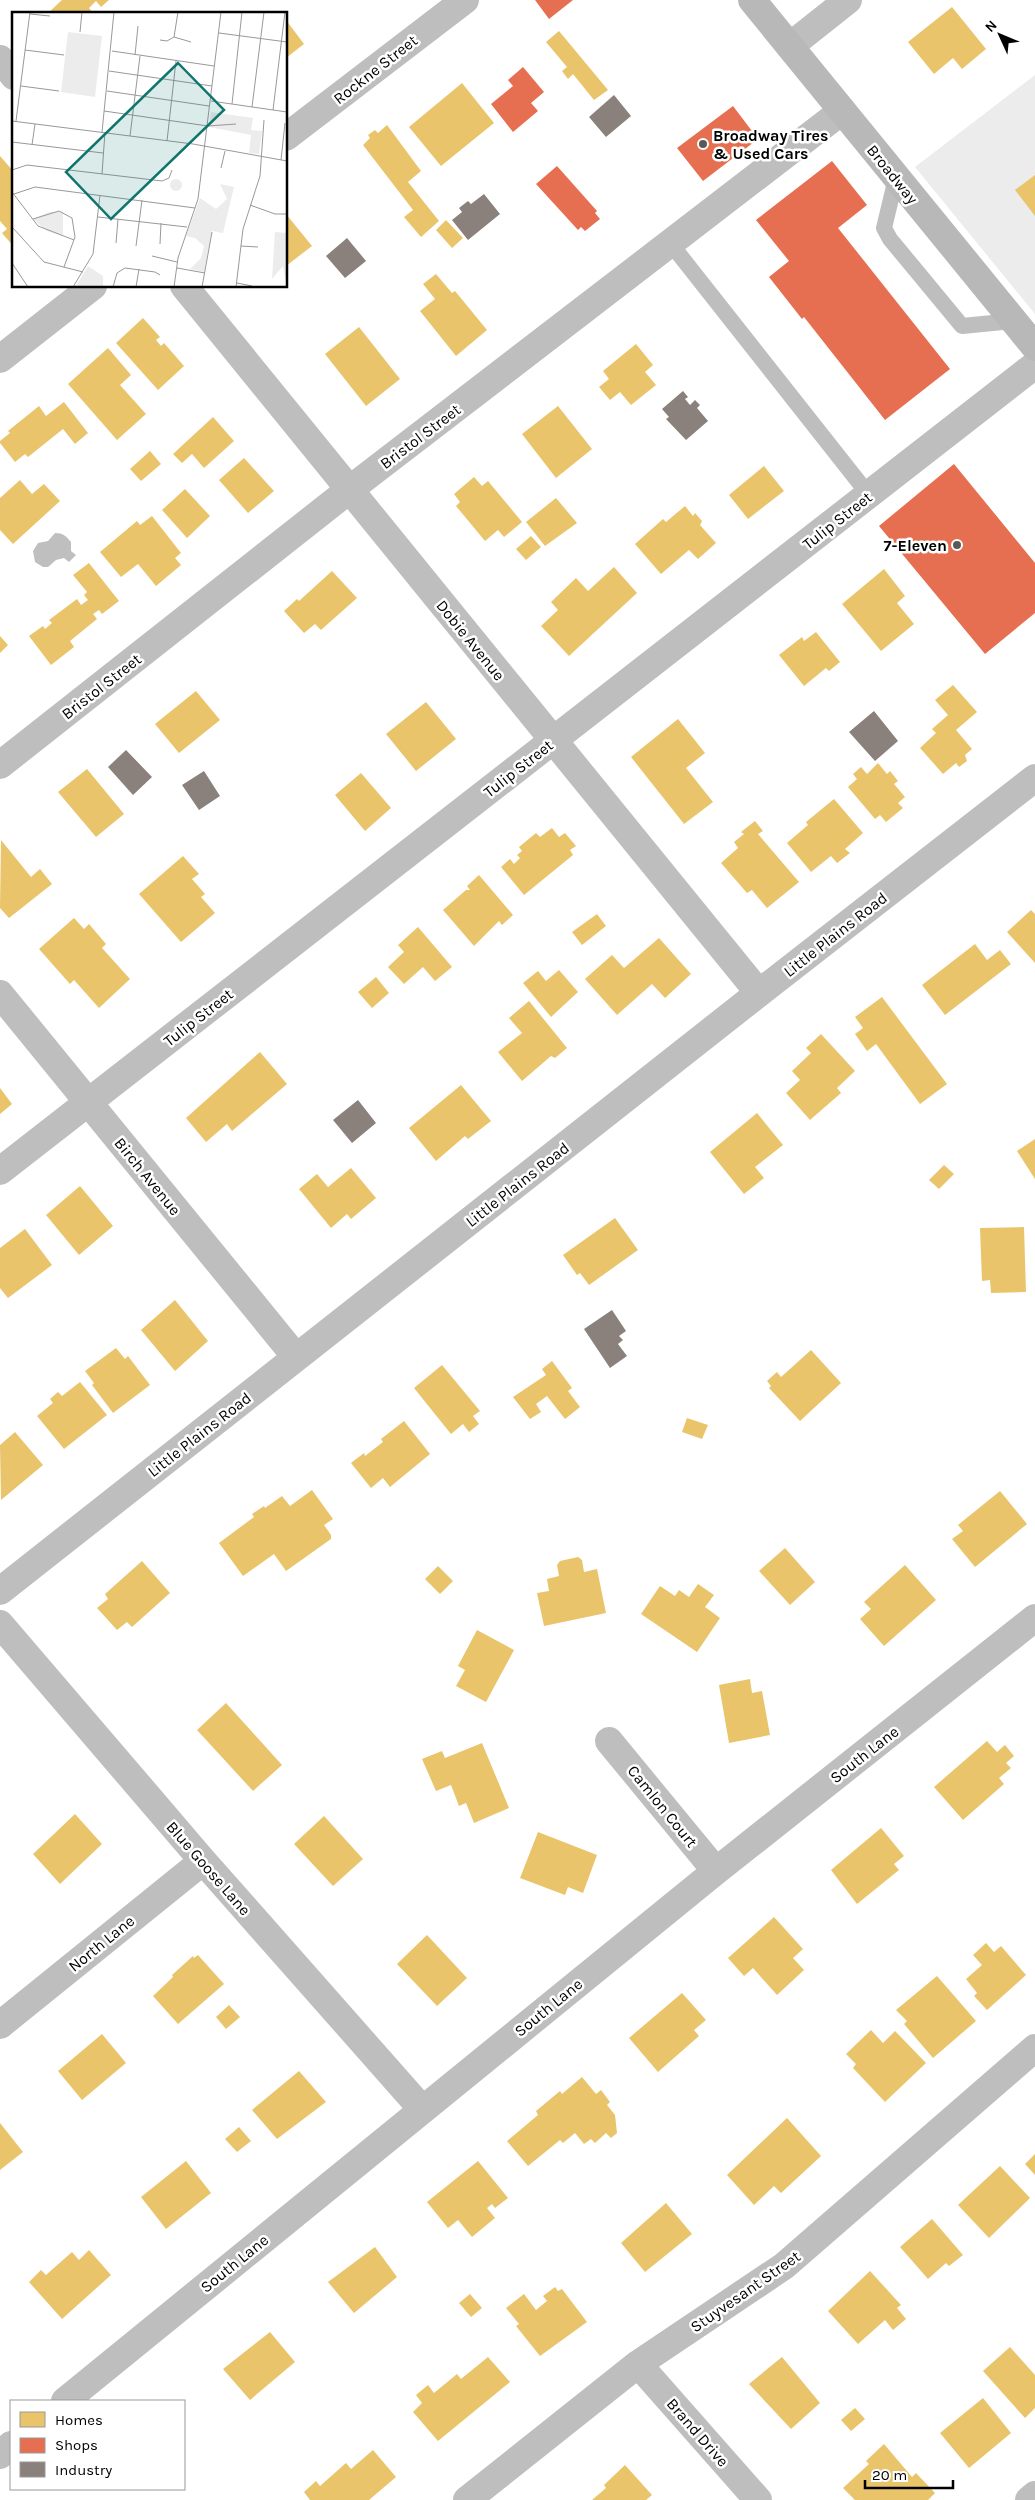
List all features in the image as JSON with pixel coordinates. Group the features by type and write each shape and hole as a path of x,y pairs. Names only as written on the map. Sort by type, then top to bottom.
{"main road":[{"name":"Broadway","path":"752,0 1035,347"}],"street":[{"name":"Rockne Street","path":"288,135 465,0"},
{"path":"790,46 848,0"},
{"path":"0,59 12,74"},
{"name":"Bristol Street","path":"0,765 350,490 842,112"},
{"path":"0,359 90,288"},
{"name":"Dobie Avenue","path":"186,288 758,993"},
{"name":"Tulip Street","path":"0,1171 1035,365"},
{"name":"Little Plains Road","path":"0,1591 758,993 1035,778"},
{"name":"Birch Avenue","path":"0,994 296,1357"},
{"name":"South Lane","path":"66,2400 716,1871 1035,1618"},
{"name":"Blue Goose Lane","path":"0,1624 203,1861 422,2109"},
{"name":"Camlon Court","path":"609,1741 716,1871"},
{"name":"North Lane","path":"0,2025 203,1861"},
{"name":"Stuyvesant Street","path":"467,2500 638,2364 784,2266 1035,2048"},
{"name":"Brand Drive","path":"638,2364 758,2500"},
{"path":"0,2455 10,2446"},
{"path":"1029,2500 1035,2495"}],"lane":[{"path":"896,178 884,228 890,239 962,326 1014,321"},
{"path":"671,244 869,495"}],"shaded area":[{"path":"1035,75 1035,314 915,167"},
{"path":"55,533 62,534 68,538 71,542 71,551 76,555 69,562 64,558 56,560 48,567 43,567 35,562 33,551 38,543 48,541"}],"building: Homes":[{"path":"62,0 109,0 101,7 96,1 89,8 92,12 49,12"},
{"path":"952,7 986,49 962,69 953,58 934,74 908,42"},
{"path":"288,23 304,44 288,56"},
{"path":"559,31 608,90 594,100 573,74 568,79 562,71 567,67 546,42"},
{"path":"462,83 494,123 441,166 409,127"},
{"path":"387,125 421,171 408,182 439,221 421,237 404,217 413,210 363,145 370,138 368,135 375,130 378,133"},
{"path":"0,156 12,170 12,245 2,233 7,229 0,221"},
{"path":"1035,175 1035,216 1015,190"},
{"path":"288,216 312,246 288,264"},
{"path":"446,220 463,238 452,248 436,230"},
{"path":"436,274 452,293 455,291 487,330 456,356 420,311 435,299 423,284"},
{"path":"143,318 160,337 156,340 161,346 164,343 184,366 158,390 116,343"},
{"path":"359,327 400,379 366,406 325,354"},
{"path":"636,344 653,365 645,372 656,385 631,405 620,392 610,400 599,387 609,379 603,371"},
{"path":"108,348 131,375 120,385 146,414 117,440 68,384"},
{"path":"64,402 88,433 75,444 63,429 28,457 25,454 15,462 0,443 10,433 8,431 39,406 46,416"},
{"path":"558,406 592,449 556,478 522,434"},
{"path":"213,417 234,441 204,468 192,454 182,463 173,454"},
{"path":"150,451 161,464 141,481 130,469"},
{"path":"244,458 274,491 248,513 219,480"},
{"path":"764,466 784,491 748,519 729,495"},
{"path":"474,477 482,486 488,481 522,522 504,537 498,530 485,541 456,506 460,502 454,494"},
{"path":"20,480 32,494 44,484 60,501 13,544 0,530 0,498"},
{"path":"185,489 210,516 187,538 162,510"},
{"path":"556,498 577,523 545,546 526,522"},
{"path":"685,506 693,516 695,513 702,521 700,525 716,543 698,559 689,550 661,574 635,544 663,519 666,522"},
{"path":"152,516 181,553 175,558 181,565 156,586 138,564 121,577 100,552 137,521 140,525"},
{"path":"531,536 541,547 526,560 516,549"},
{"path":"89,563 119,601 102,614 99,610 93,614 97,619 70,641 74,647 51,665 29,636 43,626 45,629 52,623 49,620 77,599 81,605 88,600 84,595 87,592 73,575"},
{"path":"614,567 637,593 569,656 541,626 558,610 551,602 576,578 588,591"},
{"path":"884,569 905,596 897,603 914,624 881,651 842,604"},
{"path":"332,571 357,598 321,630 315,624 304,633 284,611 297,599 299,601"},
{"path":"816,632 840,662 829,671 826,668 804,686 779,655 802,637 804,641"},
{"path":"0,636 8,645 0,653"},
{"path":"953,685 977,712 956,730 972,749 965,755 967,761 959,767 956,763 943,774 920,748 936,733 932,729 948,715 935,700"},
{"path":"196,691 220,720 179,753 155,724"},
{"path":"426,702 456,739 416,771 386,734"},
{"path":"678,719 705,753 686,768 713,802 684,824 631,757"},
{"path":"878,763 887,774 890,771 898,781 894,784 905,797 898,803 903,808 886,822 880,815 875,819 848,787 857,779 853,774 861,767 867,774"},
{"path":"87,769 124,814 96,837 58,792"},
{"path":"361,773 391,808 365,831 335,795"},
{"path":"834,799 863,833 845,849 850,853 837,863 831,856 811,872 787,843 808,825 806,822"},
{"path":"755,821 763,831 758,834 799,882 767,908 752,890 747,893 721,863 738,848 734,842 744,834 741,832"},
{"path":"552,828 559,837 565,833 576,846 570,850 573,855 524,895 501,867 510,859 514,864 520,858 517,855 522,851 519,847 536,833 540,837"},
{"path":"1,840 31,877 40,869 52,884 9,918 0,908"},
{"path":"183,856 199,874 192,879 205,894 201,897 215,913 181,942 139,894"},
{"path":"479,875 513,915 502,925 499,921 474,946 443,910 466,890 470,890 467,886"},
{"path":"1031,910 1035,914 1035,963 1007,932"},
{"path":"597,914 606,926 582,945 572,932"},
{"path":"74,918 84,929 89,924 106,944 102,948 130,979 99,1008 74,980 70,984 39,949"},
{"path":"418,927 452,967 435,981 423,967 404,984 388,967 404,952 398,945"},
{"path":"659,938 691,974 665,998 652,984 617,1015 585,979 612,955 624,968"},
{"path":"975,944 987,960 1000,950 1011,964 945,1015 922,985"},
{"path":"559,970 578,992 551,1017 523,983 538,971 546,981"},
{"path":"376,977 389,993 372,1008 358,992"},
{"path":"882,997 947,1084 920,1104 876,1044 867,1051 855,1034 863,1028 855,1017"},
{"path":"529,1001 567,1048 555,1058 551,1056 522,1081 498,1052 522,1033 509,1018"},
{"path":"821,1034 855,1071 837,1088 841,1093 810,1120 786,1093 800,1080 792,1071 811,1053 806,1048"},
{"path":"260,1052 287,1084 232,1131 227,1124 206,1142 186,1118"},
{"path":"461,1085 491,1121 468,1139 465,1136 436,1161 409,1128"},
{"path":"0,1088 12,1104 0,1114"},
{"path":"757,1113 783,1145 755,1167 764,1178 744,1194 710,1152"},
{"path":"1035,1139 1035,1179 1017,1151"},
{"path":"944,1165 954,1174 939,1189 929,1180"},
{"path":"351,1168 376,1198 351,1219 347,1214 331,1228 299,1189 317,1174 328,1187"},
{"path":"80,1186 113,1226 79,1255 46,1215"},
{"path":"615,1218 638,1250 589,1285 580,1273 577,1275 563,1255"},
{"path":"1024,1227 1026,1292 991,1293 990,1280 982,1281 980,1228"},
{"path":"25,1229 52,1265 8,1298 0,1288 0,1248"},
{"path":"175,1300 208,1341 175,1371 141,1330"},
{"path":"116,1348 125,1359 128,1356 150,1385 113,1413 92,1385 94,1383 85,1371"},
{"path":"811,1350 841,1383 800,1421 769,1388 771,1386 767,1381 777,1372 781,1377"},
{"path":"552,1361 572,1388 568,1391 580,1407 565,1419 547,1396 536,1404 541,1412 530,1419 513,1397 546,1375 542,1369"},
{"path":"442,1365 480,1411 473,1416 479,1424 469,1432 463,1424 451,1434 414,1388"},
{"path":"80,1382 107,1415 64,1449 37,1416 53,1403 50,1399 58,1392 62,1396"},
{"path":"687,1418 708,1425 702,1439 682,1432"},
{"path":"404,1421 430,1454 390,1487 383,1478 371,1488 351,1463 364,1453 365,1456 383,1442 381,1439"},
{"path":"15,1432 43,1465 1,1500 0,1445"},
{"path":"312,1490 333,1519 324,1525 331,1535 331,1539 286,1571 274,1554 243,1576 219,1543 254,1517 252,1514 264,1506 265,1508 282,1496 290,1506"},
{"path":"1000,1491 1027,1524 975,1567 952,1539 963,1531 958,1525"},
{"path":"785,1548 815,1582 790,1605 759,1571"},
{"path":"578,1557 582,1560 584,1572 597,1569 606,1613 544,1626 537,1593 549,1591 547,1579 559,1576 557,1565 560,1561"},
{"path":"142,1561 170,1593 132,1627 127,1622 117,1630 97,1608 108,1599 105,1594"},
{"path":"905,1565 936,1600 884,1646 860,1619 871,1609 864,1602"},
{"path":"438,1566 453,1581 440,1594 425,1579"},
{"path":"698,1584 714,1595 705,1607 720,1618 697,1652 641,1614 660,1586 675,1596 679,1590 689,1597"},
{"path":"477,1630 514,1650 486,1702 456,1686 465,1670 458,1666"},
{"path":"750,1679 752,1693 762,1691 770,1735 729,1743 719,1685"},
{"path":"226,1703 282,1765 253,1791 197,1730"},
{"path":"987,1741 997,1752 1005,1745 1014,1756 1006,1763 1011,1768 999,1778 1004,1784 963,1820 934,1787"},
{"path":"482,1743 509,1808 474,1823 466,1803 459,1806 451,1785 436,1791 422,1759 442,1751 445,1758"},
{"path":"75,1814 102,1844 60,1884 33,1854"},
{"path":"324,1816 363,1859 333,1886 294,1844"},
{"path":"881,1828 904,1856 894,1864 899,1870 857,1904 831,1870"},
{"path":"538,1832 597,1855 583,1893 568,1887 565,1895 520,1878"},
{"path":"774,1917 803,1949 793,1958 804,1970 777,1995 753,1968 744,1976 728,1958"},
{"path":"427,1935 467,1978 437,2006 397,1964"},
{"path":"986,1943 994,1952 1001,1946 1026,1975 987,2010 974,1996 977,1993 966,1979 982,1965 973,1955"},
{"path":"198,1955 224,1984 178,2024 153,1996 173,1977 172,1975 193,1956 194,1958"},
{"path":"937,1976 976,2021 933,2058 904,2024 907,2021 896,2010"},
{"path":"682,1993 706,2020 694,2030 699,2036 658,2072 629,2038"},
{"path":"229,2005 240,2017 226,2029 216,2017"},
{"path":"871,2030 883,2043 895,2031 926,2063 885,2102 853,2068 856,2064 846,2054"},
{"path":"102,2034 126,2063 82,2100 58,2071"},
{"path":"299,2071 326,2102 277,2139 252,2110"},
{"path":"582,2077 596,2094 601,2090 610,2102 607,2105 615,2115 617,2133 611,2138 606,2133 595,2143 591,2139 584,2144 575,2133 563,2143 560,2140 528,2166 507,2141 538,2115 536,2111 560,2091 562,2094"},
{"path":"787,2118 821,2156 781,2193 774,2186 754,2205 727,2175"},
{"path":"0,2123 23,2152 0,2170"},
{"path":"239,2127 251,2141 237,2152 225,2139"},
{"path":"1035,2154 1035,2175 1025,2164"},
{"path":"186,2161 211,2193 166,2229 141,2197"},
{"path":"478,2161 508,2198 495,2208 492,2204 487,2208 495,2218 472,2237 458,2220 448,2228 427,2202"},
{"path":"1000,2166 1030,2198 989,2238 958,2205"},
{"path":"666,2203 692,2234 645,2272 621,2243"},
{"path":"932,2219 963,2255 949,2266 946,2263 928,2279 900,2247"},
{"path":"375,2247 397,2277 354,2313 328,2282"},
{"path":"89,2250 111,2275 62,2319 29,2282 41,2270 46,2275 72,2252 79,2260"},
{"path":"870,2271 901,2305 897,2308 906,2319 893,2330 885,2320 858,2344 828,2311"},
{"path":"555,2287 558,2291 562,2289 587,2322 540,2356 516,2326 519,2324 506,2308 524,2294 536,2310 547,2301 543,2296"},
{"path":"470,2294 482,2308 471,2317 459,2303"},
{"path":"270,2332 295,2362 250,2400 223,2369"},
{"path":"1010,2347 1035,2375 1035,2408 1025,2418 983,2371"},
{"path":"488,2357 510,2382 438,2441 413,2412 422,2403 416,2395 428,2385 434,2393 457,2374 461,2379"},
{"path":"782,2357 820,2403 791,2429 749,2384"},
{"path":"983,2398 1011,2433 969,2468 940,2433"},
{"path":"855,2408 865,2419 851,2431 841,2420"},
{"path":"884,2444 912,2477 916,2473 935,2493 928,2500 855,2500 843,2488 869,2464 866,2461"},
{"path":"373,2450 396,2477 369,2500 310,2500 304,2492 316,2481 320,2486 346,2463 351,2469"},
{"path":"625,2465 652,2495 646,2500 592,2500 606,2488 604,2485"}],"building: Shops":[{"path":"535,0 573,0 549,19"},
{"path":"523,67 544,92 531,103 538,111 513,132 491,104 513,86 508,80"},
{"path":"733,106 758,139 703,181 677,148"},
{"path":"832,161 867,205 838,228 950,369 885,420 804,317 802,319 769,277 789,261 756,220"},
{"path":"557,166 597,211 595,213 600,219 585,231 581,227 578,230 536,184"},
{"name":"7-Eleven","path":"954,464 1035,563 1035,613 985,654 879,526"}],"building: Industry":[{"path":"614,95 631,116 606,137 589,117"},
{"path":"484,194 500,214 468,240 452,220 462,212 459,208 468,201 471,204"},
{"path":"347,238 366,261 345,278 326,256"},
{"path":"683,391 688,397 685,399 690,405 695,400 700,405 697,408 708,421 686,440 666,419 669,417 662,409"},
{"path":"874,711 898,741 875,761 849,732"},
{"path":"126,750 152,777 133,795 108,767"},
{"path":"204,771 220,796 199,810 182,785"},
{"path":"358,1100 376,1123 352,1143 333,1120"},
{"path":"612,1310 626,1331 619,1336 623,1340 618,1344 627,1356 610,1368 584,1329"}],"place":[{"name":"Broadway Tires & Used Cars","path":"703,144"},
{"name":"7-Eleven","path":"957,545"}]}
